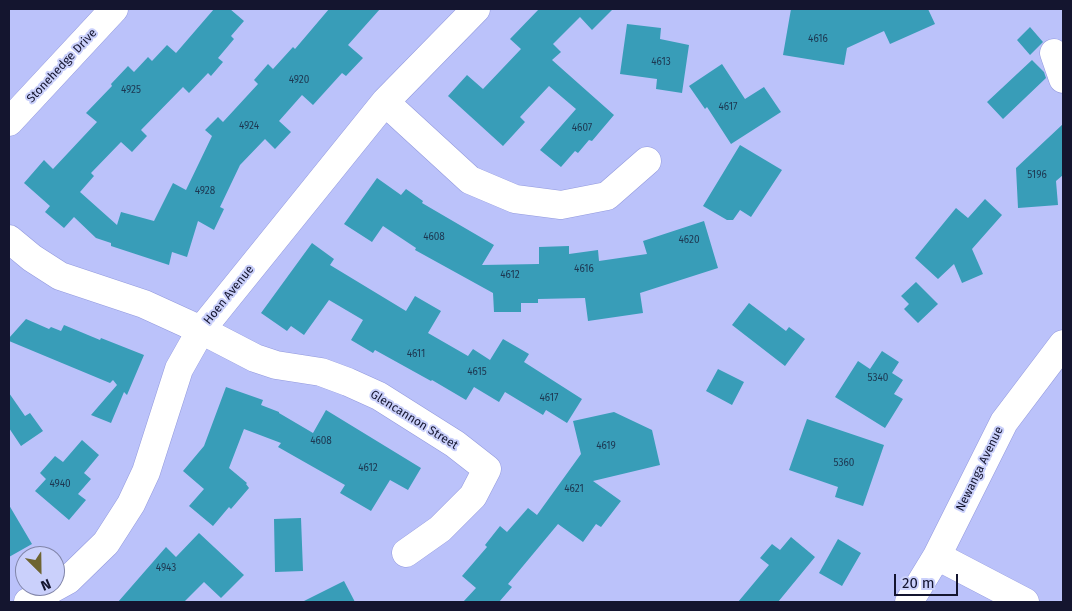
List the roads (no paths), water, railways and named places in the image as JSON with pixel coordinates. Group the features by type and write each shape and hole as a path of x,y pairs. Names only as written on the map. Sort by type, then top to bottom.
{"street":[{"name":"Stonehedge Drive","path":"9,122 114,9"},
{"name":"Hoen Avenue","path":"28,602 68,580 106,542 131,504 146,472 179,369 201,330 385,102 476,9"},
{"path":"1054,54 1063,79"},
{"path":"385,102 470,180 515,199 561,205 607,196 647,161"},
{"name":"Glencannon Street","path":"9,239 32,258 60,276 144,304 201,330 255,358 276,365 321,372 371,392 455,444 488,469 473,496 440,529 406,554"},
{"name":"Newanga Avenue","path":"909,602 938,556 1004,422 1063,344"},
{"path":"938,556 1025,602"}]}
